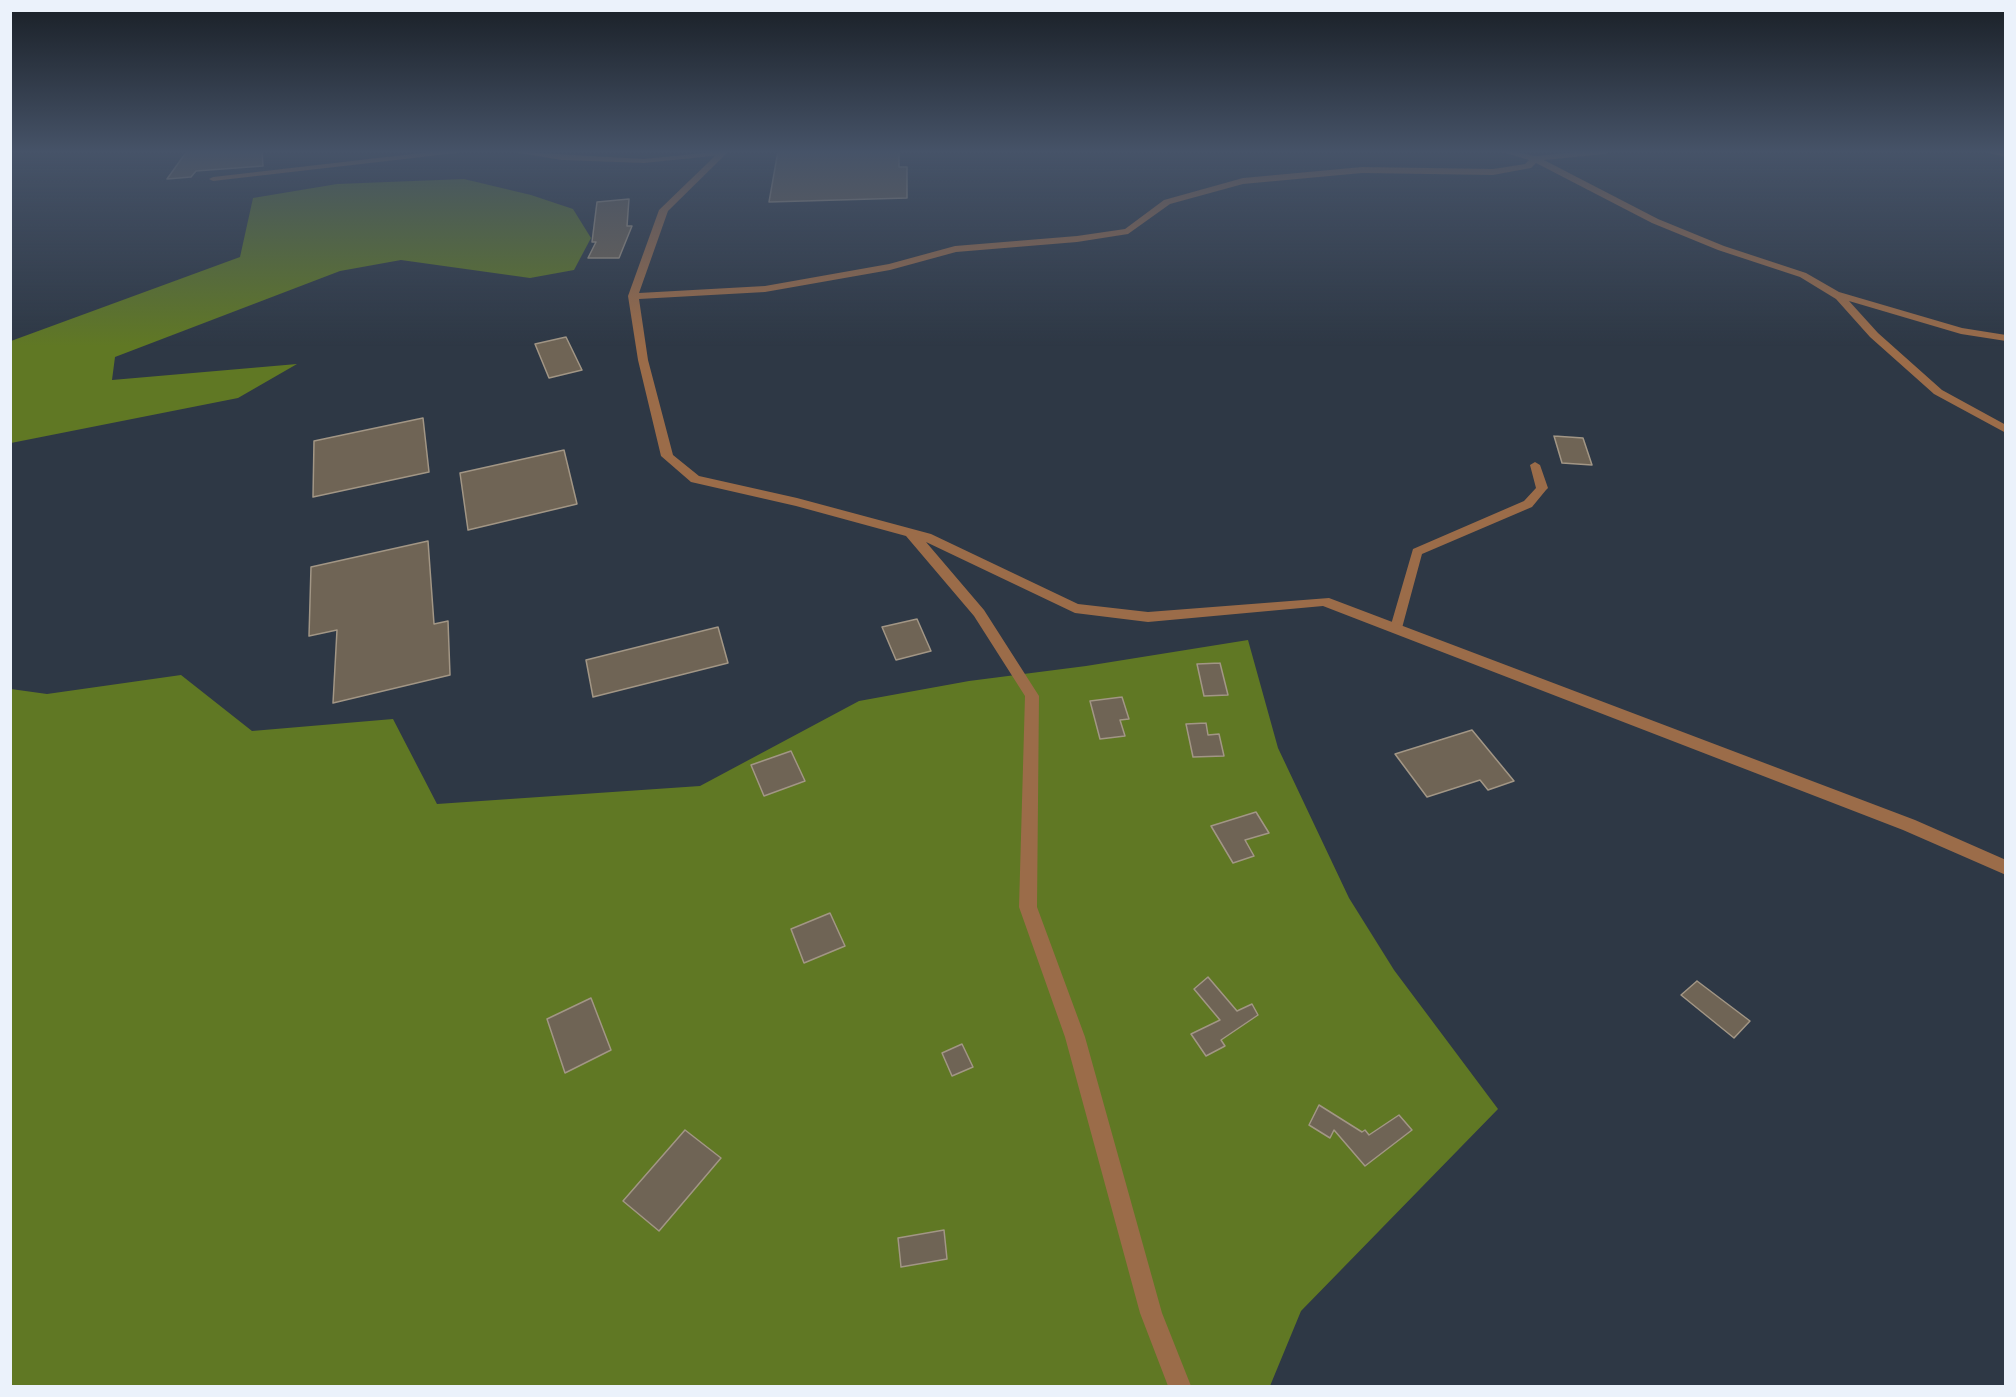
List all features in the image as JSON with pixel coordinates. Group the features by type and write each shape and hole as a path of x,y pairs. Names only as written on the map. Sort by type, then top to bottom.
{"street":[{"path":"662,216 633,296 644,360 667,456 695,479 797,502 926,537 1076,608 1148,617 1324,601 1909,825 2006,868"},
{"path":"633,296 765,289 890,267 955,249 1077,239 1128,231 1148,216"},
{"path":"1644,216 1721,248 1803,275 1840,297 1874,335 1938,392 2006,430"},
{"path":"1831,292 1950,328 2006,338"},
{"path":"911,533 979,613 1032,696 1028,907 1075,1037 1151,1313 1179,1386"}],"lane":[{"path":"1396,628 1417,552 1528,504 1542,488 1535,465"}],"green space":[{"path":"249,216 577,216 591,238 574,270 530,278 401,260 340,271 115,357 112,380 297,364 238,398 11,443 11,341 240,257"},
{"path":"1248,640 1278,748 1349,898 1394,970 1498,1109 1301,1311 1270,1386 11,1386 11,689 47,694 181,675 252,731 393,719 437,804 700,786 859,701 969,681 1086,666"}],"building":[{"path":"595,216 628,216 627,226 632,226 619,258 588,258 596,242 592,242"},
{"path":"566,337 582,370 549,378 535,344"},
{"path":"423,418 429,472 313,497 314,441"},
{"path":"1554,436 1583,438 1592,465 1562,463"},
{"path":"564,450 577,504 468,530 460,473"},
{"path":"428,541 434,624 448,621 450,675 333,703 337,630 309,636 311,567"},
{"path":"917,619 931,651 896,660 882,627"},
{"path":"718,627 728,663 593,697 586,660"},
{"path":"1220,663 1228,695 1204,696 1197,664"},
{"path":"1122,697 1129,719 1120,720 1125,736 1100,739 1090,701"},
{"path":"1206,723 1208,735 1219,734 1224,756 1193,757 1186,724"},
{"path":"1472,730 1514,781 1488,790 1480,780 1427,797 1395,754"},
{"path":"791,751 805,781 764,796 751,765"},
{"path":"1256,812 1269,833 1245,840 1254,856 1233,863 1211,826"},
{"path":"830,913 845,946 804,963 791,929"},
{"path":"1208,977 1237,1011 1252,1004 1258,1015 1221,1040 1225,1046 1206,1056 1191,1034 1220,1020 1194,989"},
{"path":"1697,981 1750,1021 1734,1038 1681,995"},
{"path":"591,998 611,1050 565,1073 547,1019"},
{"path":"962,1044 973,1067 952,1076 942,1053"},
{"path":"1319,1105 1362,1132 1365,1130 1369,1135 1399,1115 1412,1130 1365,1166 1334,1130 1330,1138 1309,1125"},
{"path":"685,1130 721,1158 659,1231 623,1201"},
{"path":"944,1230 947,1259 901,1267 898,1238"}]}
